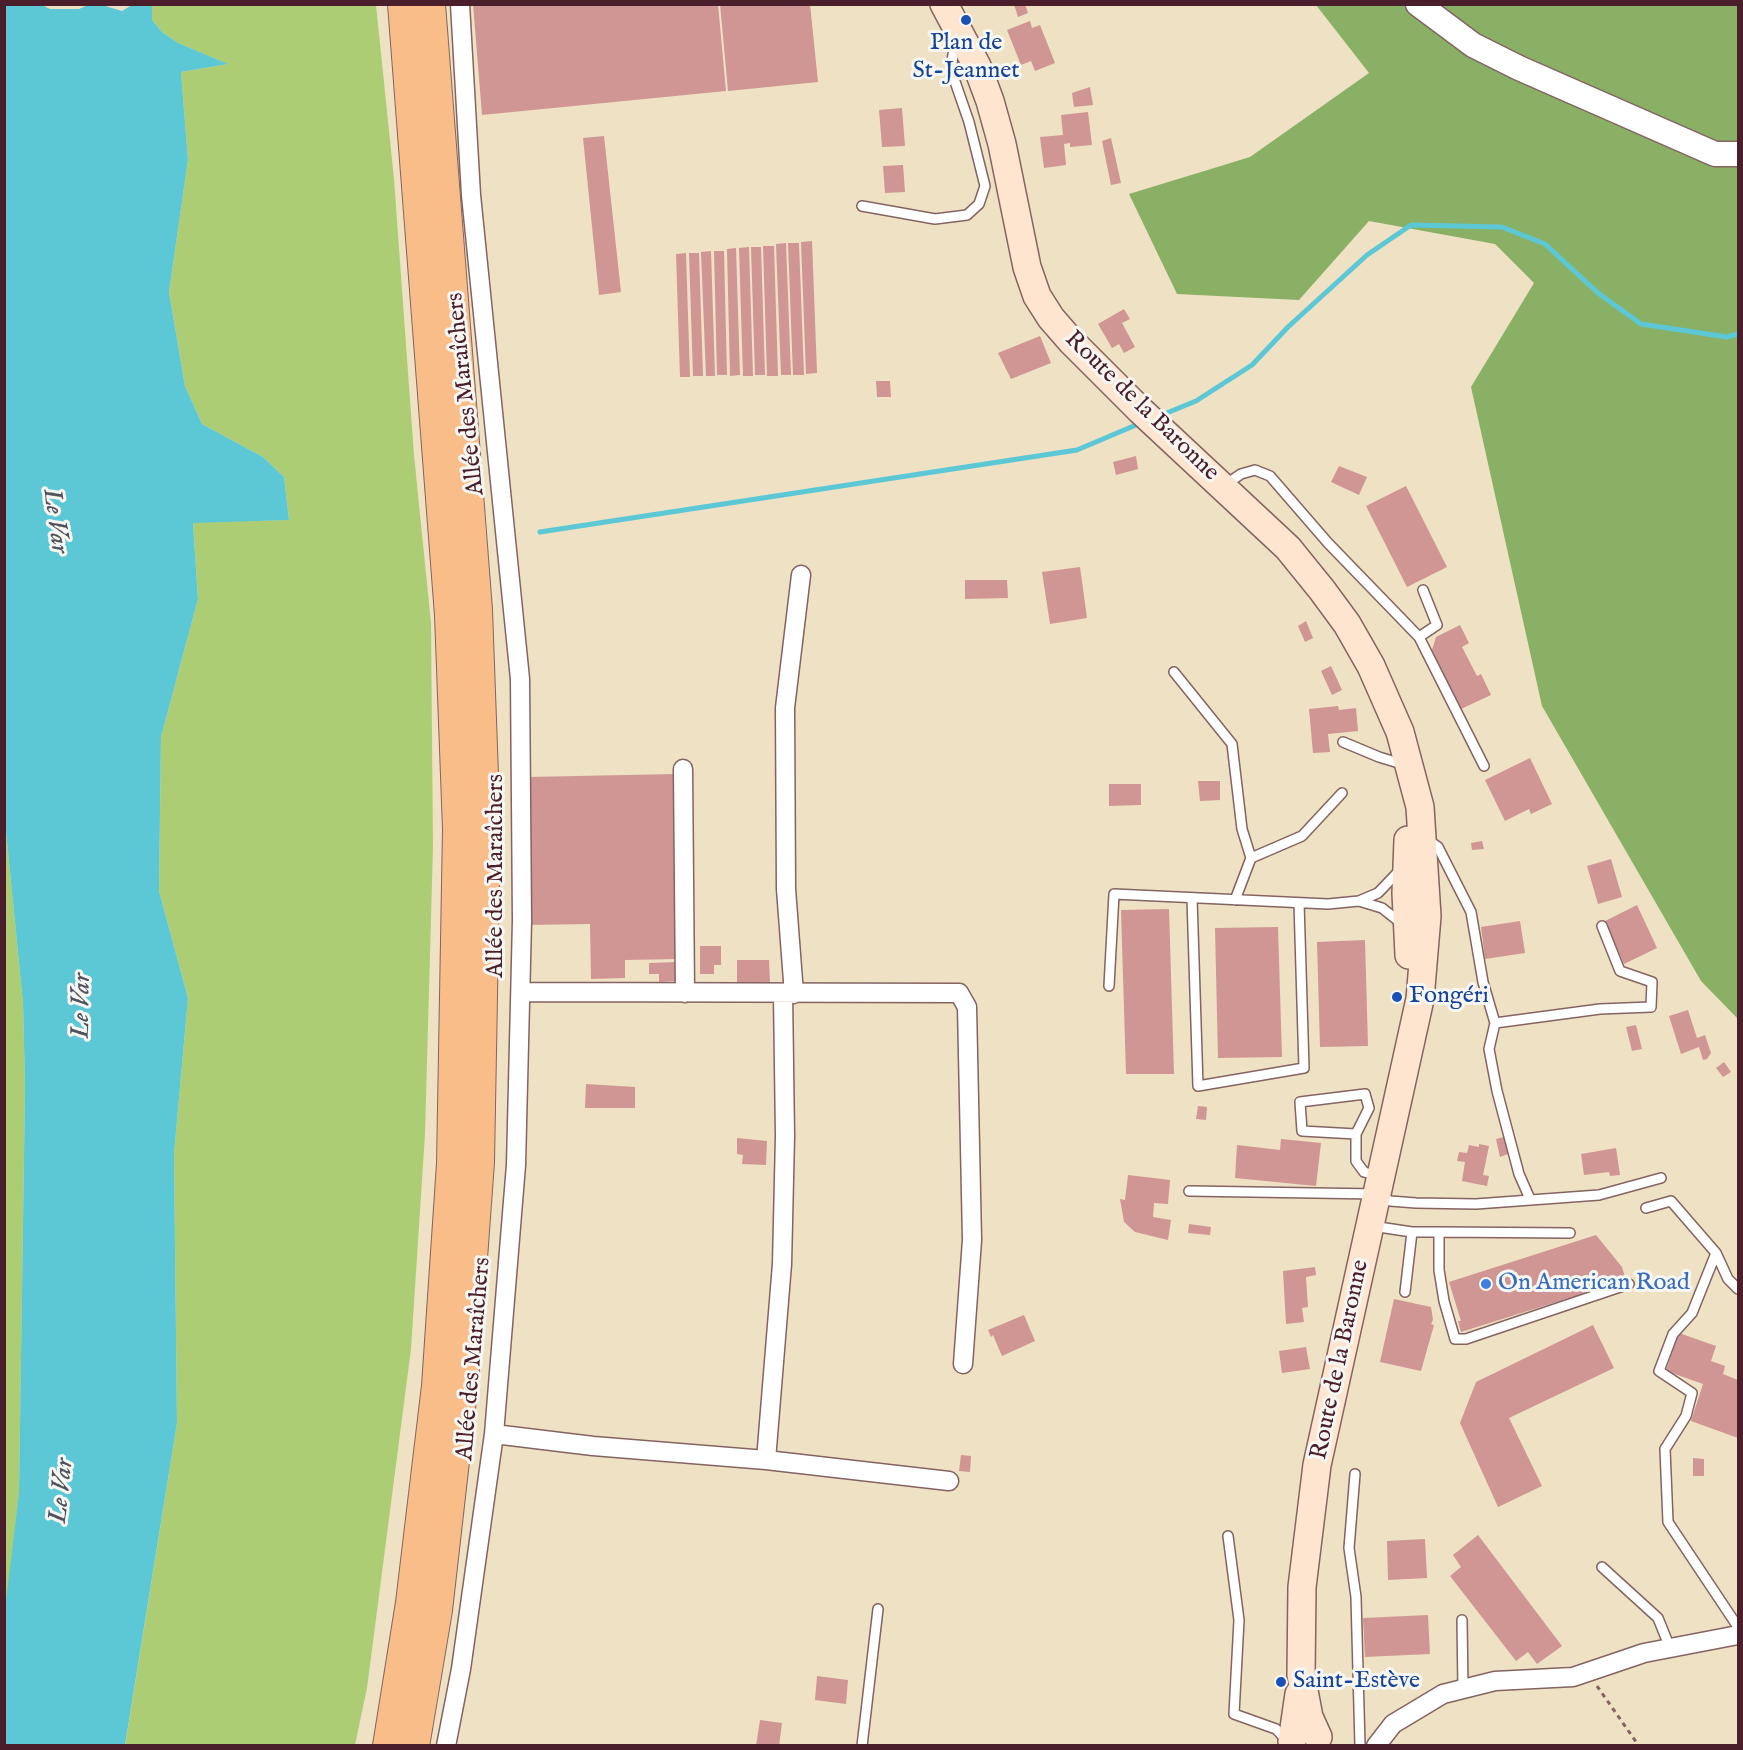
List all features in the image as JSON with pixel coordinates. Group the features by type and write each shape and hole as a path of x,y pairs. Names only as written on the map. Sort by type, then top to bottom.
{"highway":[{"path":"388,1746 412,1603 438,1386 453,1164 459,828 451,615 404,4"},
{"path":"413,1746 436,1610 464,1359 478,1162 484,830 476,610 429,4"}],"main road":[{"name":"Route de la Baronne","path":"945,4 967,46 990,101 1002,144 1027,267 1037,296 1064,334 1140,410 1287,548 1347,624 1371,666 1400,732 1409,766 1415,848 1427,916 1420,999 1317,1465 1302,1587 1301,1675 1309,1717 1304,1743"},
{"name":"Route de la Baronne","path":"1408,1048 1409,943 1406,892 1415,848"}],"street":[{"name":"Allée des Maraîchers","path":"446,1746 461,1670 494,1434 516,1164 521,992 520,680 471,195 460,4"},
{"path":"1418,4 1473,45 1519,68 1715,154 1738,154"},
{"path":"766,1460 782,1264 788,994 785,708 801,575"},
{"path":"684,769 685,993"},
{"path":"521,992 959,993 967,1007 972,1240 963,1364"},
{"path":"494,1434 593,1446 766,1460 949,1481"},
{"path":"1376,1746 1393,1724 1443,1694 1495,1681 1573,1677 1644,1653 1738,1635"}],"lane":[{"path":"862,206 935,219 967,215 979,204 985,186 969,122 951,70 953,54 967,46"},
{"path":"1223,486 1240,474 1255,470 1270,476 1328,543 1419,637 1484,766"},
{"path":"1419,637 1437,625 1423,590"},
{"path":"1174,672 1232,744 1242,830 1251,858 1235,900"},
{"path":"1343,742 1409,766"},
{"path":"1251,858 1302,836 1342,793"},
{"path":"1109,986 1114,894 1328,904 1359,901 1378,893 1391,882 1415,848 1438,847 1470,912 1495,1023 1489,1049 1495,1081 1519,1174 1530,1199"},
{"path":"1378,893 1406,892 1420,904 1427,916"},
{"path":"1192,898 1198,1086 1304,1068 1299,903"},
{"path":"1359,901 1382,908 1402,925 1409,943"},
{"path":"1495,1023 1600,1009 1651,1007 1652,982 1620,971 1602,926"},
{"path":"1356,1134 1302,1131 1300,1102 1365,1094 1369,1108 1356,1134 1356,1161 1390,1201 1476,1204 1599,1195 1661,1178"},
{"path":"1189,1191 1378,1185"},
{"path":"1646,1208 1671,1201 1716,1253 1728,1279 1738,1289"},
{"path":"1370,1226 1412,1232 1570,1233"},
{"path":"1404,1292 1412,1232"},
{"path":"1439,1232 1439,1270 1443,1301 1455,1339 1466,1339 1629,1284"},
{"path":"1716,1253 1692,1313 1673,1334 1659,1371 1692,1394 1686,1416 1665,1449 1668,1522 1738,1627"},
{"path":"1354,1474 1349,1548 1356,1597 1360,1746"},
{"path":"1228,1536 1239,1620 1234,1714 1276,1729 1304,1743"},
{"path":"1602,1567 1658,1618 1670,1648"},
{"path":"862,1746 878,1609"},
{"path":"1462,1620 1463,1689"}],"path":[{"path":"1587,1672 1639,1746"}],"green space":[{"path":"152,4 376,5 394,179 414,455 431,623 433,846 425,1134 411,1349 367,1688 355,1745 125,1746 177,1423 174,1154 188,998 159,891 161,737 198,599 193,522 289,520 284,477 263,457 202,424 185,386 169,292 188,160 181,72 227,64 178,43 162,32 152,20"},
{"path":"1316,5 1738,5 1738,1019 1701,981 1542,706 1471,387 1534,283 1495,244 1369,221 1299,300 1177,294 1129,194 1250,157 1369,73"},
{"path":"4,812 23,1003 25,1087 19,1493 5,1618"}],"water":[{"name":"Le Var","path":"5,4 42,5 50,9 79,9 88,5 102,5 122,11 132,5 152,5 152,20 162,32 178,43 228,64 181,72 188,160 169,292 185,386 202,424 263,457 284,477 289,520 193,523 198,599 161,737 159,891 188,998 174,1154 177,1423 125,1745 5,1745 4,1618 19,1492 25,1087 23,1003 4,812"}],"building":[{"path":"473,4 718,4 726,91 482,115"},
{"path":"720,4 810,4 818,82 728,91"},
{"path":"1014,4 1025,4 1028,13 1018,17"},
{"path":"1030,21 1032,28 1040,25 1055,63 1035,71 1031,61 1021,65 1007,30"},
{"path":"1090,87 1093,105 1074,107 1072,93"},
{"path":"902,108 905,146 882,147 879,110"},
{"path":"1088,112 1092,145 1070,147 1070,143 1064,144 1066,165 1044,168 1040,137 1063,135 1061,115"},
{"path":"604,136 621,292 599,295 583,138"},
{"path":"1111,138 1121,183 1111,185 1102,141"},
{"path":"903,165 905,192 885,193 883,166"},
{"path":"812,241 817,373 806,374 801,242"},
{"path":"786,243 791,375 781,375 776,244"},
{"path":"788,243 799,243 804,375 793,375"},
{"path":"763,246 774,246 778,376 767,376"},
{"path":"749,247 753,376 743,376 739,248"},
{"path":"751,247 761,247 765,375 755,375"},
{"path":"736,248 740,375 730,376 727,249"},
{"path":"711,251 715,376 706,376 701,252"},
{"path":"714,251 724,251 727,375 717,375"},
{"path":"686,253 690,377 680,377 676,254"},
{"path":"689,253 699,253 703,376 693,376"},
{"path":"1124,309 1130,319 1122,323 1135,347 1124,353 1119,344 1112,348 1098,324"},
{"path":"1040,336 1051,363 1011,379 998,353"},
{"path":"876,381 890,381 891,397 877,397"},
{"path":"1136,456 1138,469 1116,475 1113,462"},
{"path":"1339,466 1367,477 1359,495 1331,482"},
{"path":"1406,486 1447,567 1407,587 1366,506"},
{"path":"1080,567 1087,618 1050,624 1042,572"},
{"path":"965,580 1007,580 1008,598 965,599"},
{"path":"1306,621 1313,638 1305,642 1298,626"},
{"path":"1460,625 1469,643 1462,647 1477,676 1481,674 1491,695 1461,709 1432,650 1436,637"},
{"path":"1331,666 1342,690 1332,695 1321,671"},
{"path":"1338,706 1339,710 1356,708 1358,731 1328,734 1330,752 1313,753 1309,709"},
{"path":"1530,758 1552,804 1531,814 1529,809 1505,821 1485,780"},
{"path":"676,774 680,959 625,960 625,978 591,979 590,924 526,925 527,777"},
{"path":"1198,781 1220,781 1220,800 1200,801"},
{"path":"1109,784 1141,784 1141,805 1109,806"},
{"path":"1482,841 1484,849 1472,850 1471,843"},
{"path":"1611,859 1622,897 1598,904 1587,866"},
{"path":"1637,905 1657,948 1624,964 1605,921"},
{"path":"1169,909 1174,1074 1126,1074 1121,910"},
{"path":"1520,921 1525,953 1485,959 1481,927"},
{"path":"1278,927 1282,1057 1218,1058 1215,928"},
{"path":"1365,940 1368,1046 1320,1047 1317,942"},
{"path":"700,946 721,946 721,965 714,965 714,974 700,974"},
{"path":"737,960 769,960 770,983 737,982"},
{"path":"677,962 677,981 659,982 659,974 649,974 649,963"},
{"path":"1688,1010 1697,1038 1705,1035 1711,1053 1707,1059 1703,1060 1699,1047 1681,1054 1669,1016"},
{"path":"1636,1025 1642,1049 1632,1051 1626,1027"},
{"path":"1724,1062 1731,1072 1723,1077 1716,1068"},
{"path":"586,1084 635,1087 635,1108 585,1108"},
{"path":"1198,1106 1207,1107 1206,1120 1196,1119"},
{"path":"1504,1137 1508,1154 1500,1157 1496,1139"},
{"path":"737,1138 767,1141 766,1165 742,1164 743,1155 737,1154"},
{"path":"1281,1139 1321,1143 1316,1186 1235,1178 1237,1145 1280,1150"},
{"path":"1479,1144 1489,1146 1483,1175 1489,1176 1487,1186 1462,1181 1465,1162 1457,1161 1459,1152 1467,1153 1469,1145 1479,1147"},
{"path":"1616,1148 1620,1175 1610,1176 1609,1172 1584,1175 1581,1154"},
{"path":"1128,1175 1170,1180 1168,1204 1154,1203 1153,1217 1171,1220 1168,1240 1135,1232 1124,1222 1120,1199 1125,1200"},
{"path":"1189,1224 1211,1227 1210,1235 1188,1233"},
{"path":"1596,1235 1622,1267 1626,1280 1461,1332 1458,1321 1461,1321 1449,1282"},
{"path":"1315,1267 1316,1275 1306,1277 1308,1307 1302,1308 1304,1322 1286,1324 1283,1271"},
{"path":"1394,1299 1431,1307 1433,1320 1431,1324 1434,1325 1421,1371 1380,1362"},
{"path":"1024,1315 1035,1341 1002,1356 993,1335 991,1337 988,1330"},
{"path":"1593,1325 1614,1368 1509,1418 1542,1486 1498,1507 1460,1423 1476,1382"},
{"path":"1679,1333 1716,1346 1711,1361 1725,1366 1723,1374 1738,1380 1738,1438 1691,1421 1703,1384 1666,1371"},
{"path":"1306,1347 1310,1369 1282,1373 1279,1351"},
{"path":"961,1455 971,1456 970,1472 959,1471"},
{"path":"1693,1458 1704,1459 1704,1476 1693,1476"},
{"path":"1478,1535 1562,1646 1537,1664 1528,1652 1516,1661 1450,1576 1461,1567 1453,1555"},
{"path":"1425,1539 1427,1578 1388,1580 1387,1541"},
{"path":"1428,1615 1430,1654 1365,1657 1363,1618"},
{"path":"817,1676 848,1680 846,1704 815,1700"},
{"path":"760,1720 782,1723 779,1746 756,1746"}],"waterway":[{"path":"1157,417 1196,401 1252,365 1288,327 1367,255 1411,225 1502,227 1545,244 1598,293 1641,324 1727,337 1738,334"},
{"path":"540,532 1077,450 1143,422"}],"place":[{"name":"Plan de St-Jeannet","path":"966,20"},
{"name":"Fongéri","path":"1397,997"},
{"name":"On American Road","path":"1486,1284"},
{"name":"Saint-Estève","path":"1281,1682"}]}
